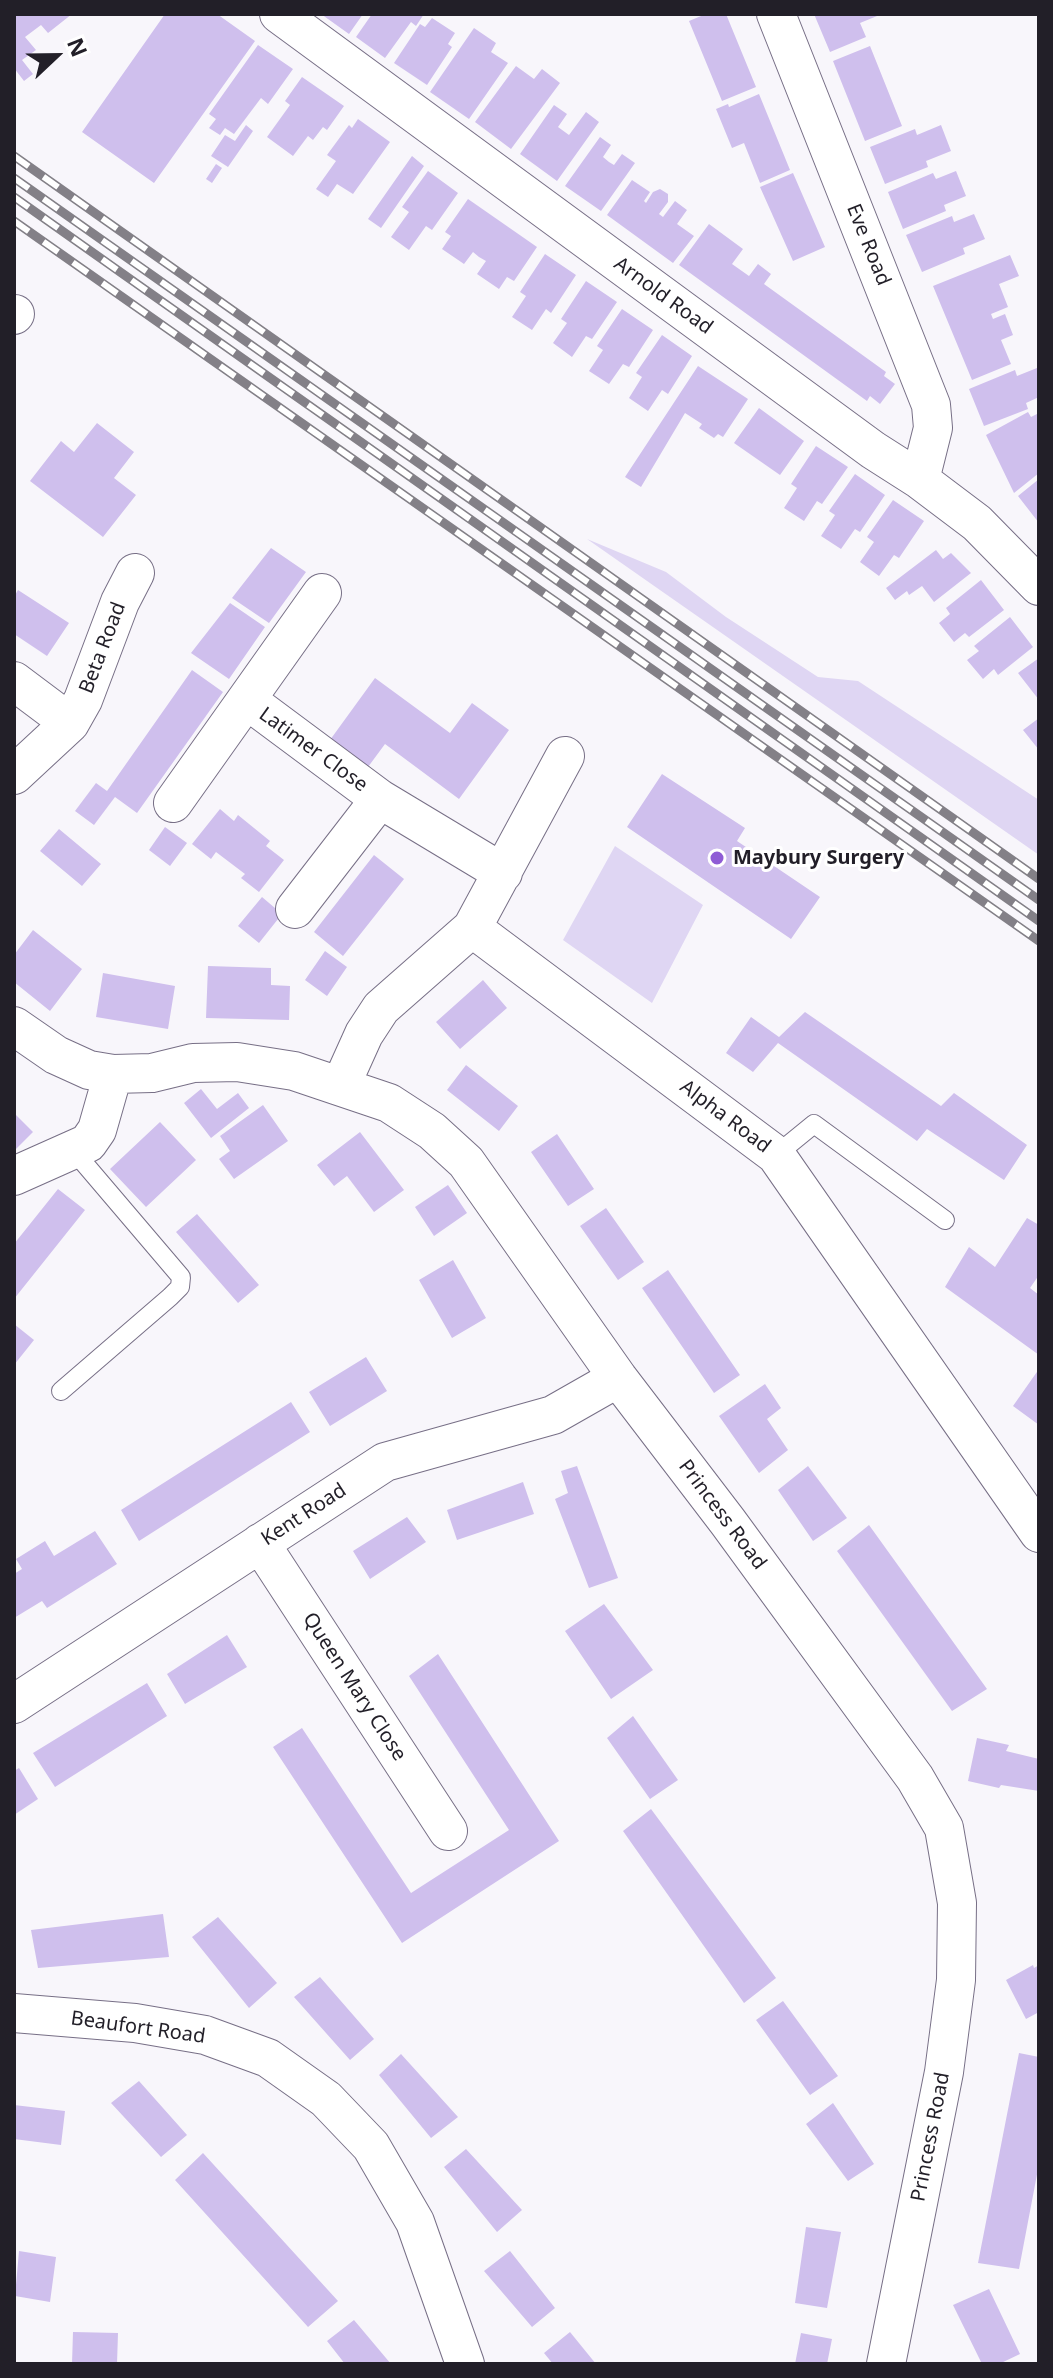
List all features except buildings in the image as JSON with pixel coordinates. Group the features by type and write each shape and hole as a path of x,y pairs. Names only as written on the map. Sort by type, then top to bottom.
{"street":[{"name":"Arnold Road","path":"279,14 860,441 920,480 977,523 1039,586"},
{"name":"Eve Road","path":"776,14 931,405 933,428 920,480"},
{"name":"Beta Road","path":"14,775 70,723 83,700 120,602 135,573"},
{"name":"Latimer Close","path":"173,803 322,593"},
{"path":"14,681 70,723"},
{"name":"Latimer Close","path":"247,700 380,799 503,873"},
{"path":"341,1085 364,1034 381,1008 472,928 565,756"},
{"name":"Latimer Close","path":"295,909 380,799"},
{"name":"Alpha Road","path":"472,928 776,1155 1039,1533"},
{"name":"Princess Road","path":"14,1026 67,1060 89,1070 113,1074 152,1073 193,1063 237,1062 294,1071 389,1103 432,1131 466,1162 618,1378 906,1765 944,1828 957,1903 956,1980 944,2072 886,2364"},
{"path":"14,1176 88,1143 97,1130 113,1074"},
{"name":"Kent Road","path":"14,1704 385,1462 553,1415 618,1378"},
{"name":"Queen Mary Close","path":"260,1543 448,1831"},
{"name":"Beaufort Road","path":"14,2013 135,2023 205,2035 268,2058 326,2099 371,2146 415,2222 465,2364"}],"lane":[{"path":"776,1155 814,1124 945,1220"},
{"path":"61,1391 170,1297 180,1287 181,1277 72,1149"}],"shaded area":[{"path":"587,539 666,572 726,617 818,677 858,681 1039,800 1039,855"},
{"path":"615,846 703,905 652,1003 563,940"}],"railway":[{"path":"14,156 1039,879"},
{"path":"14,178 1039,900"},
{"path":"14,197 1039,921"},
{"path":"14,221 1039,941"}],"place":[{"name":"Maybury Surgery","path":"717,858"}]}
